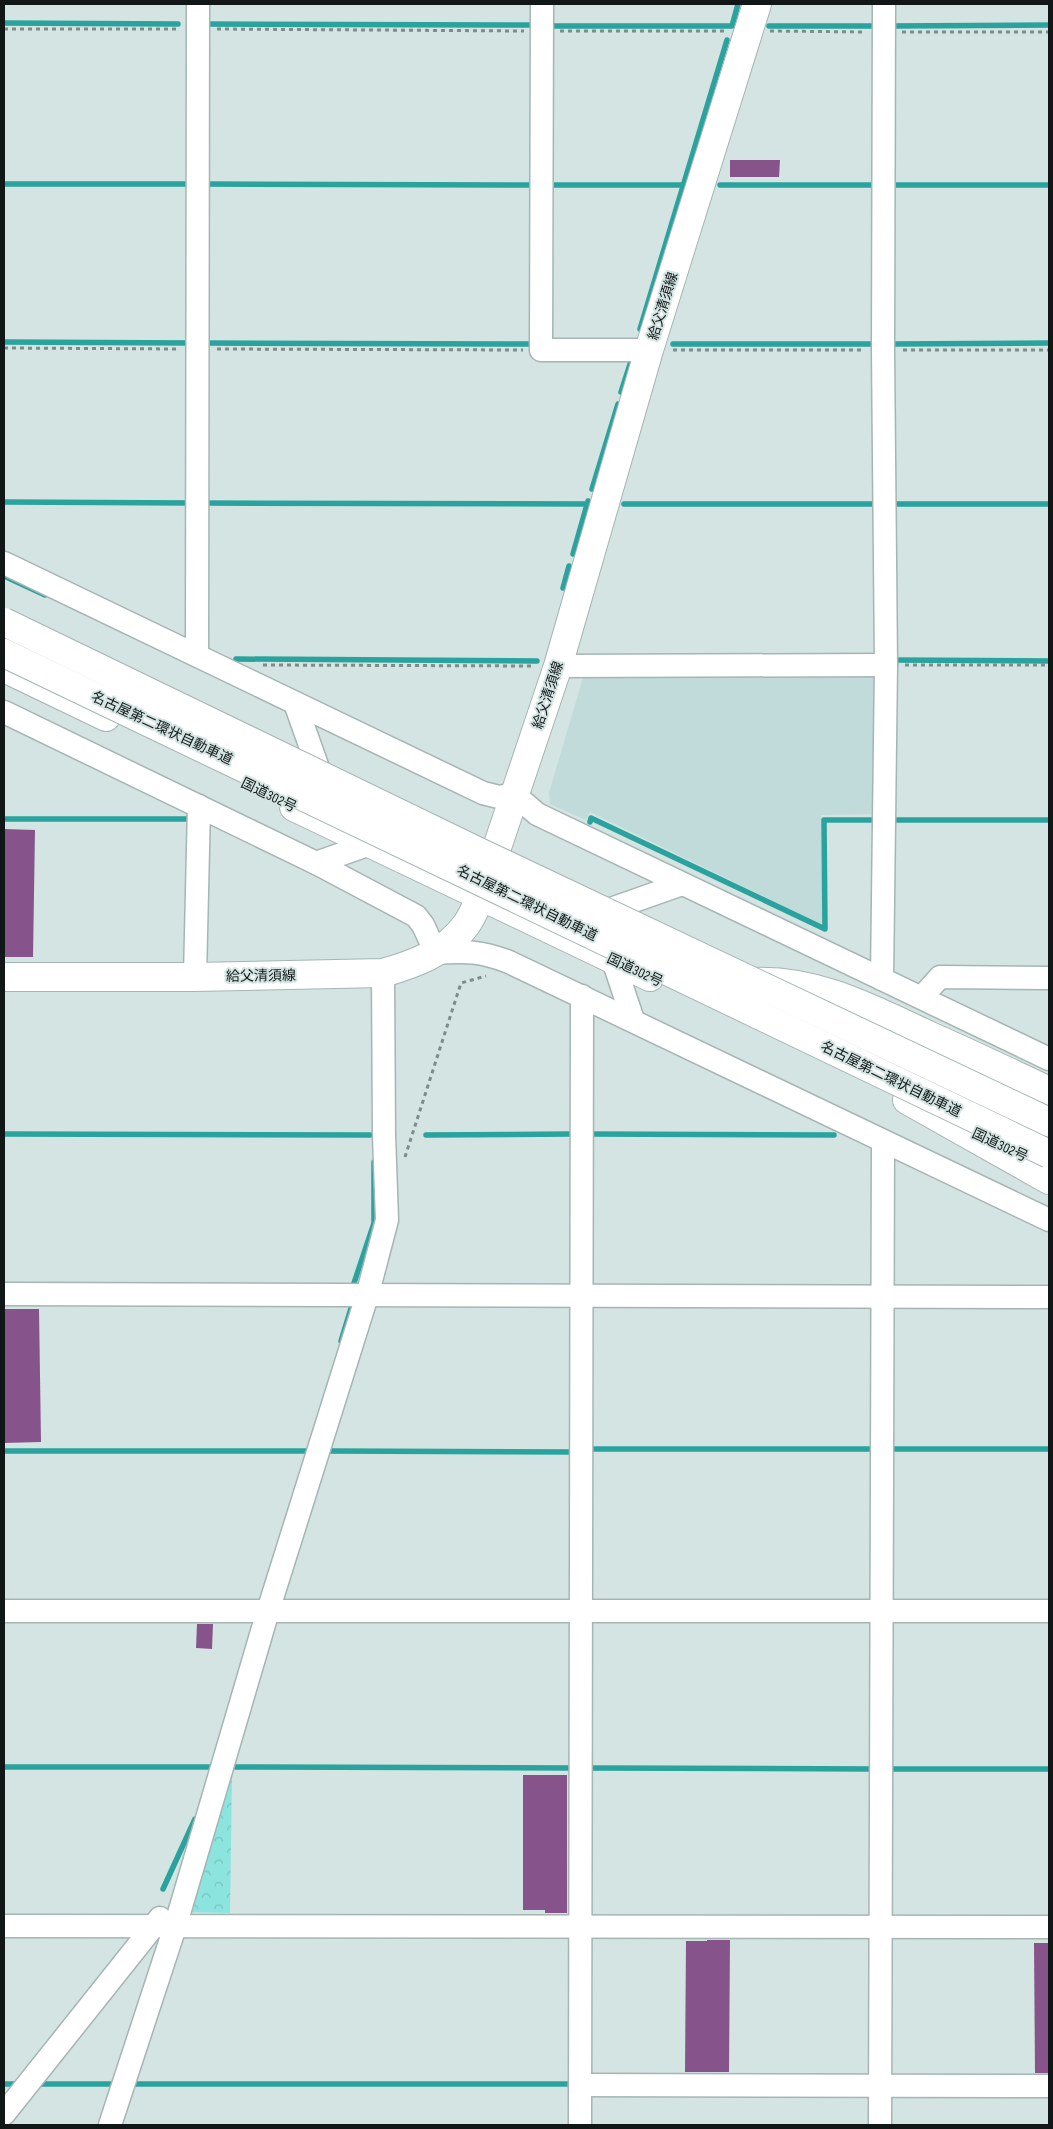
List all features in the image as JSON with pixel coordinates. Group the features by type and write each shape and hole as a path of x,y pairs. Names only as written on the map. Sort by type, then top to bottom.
{"main road":[{"name":"給父清須線","path":"4,977 195,978 383,973 410,965 436,953 452,941 466,925 480,898 558,666 650,350 757,4"},
{"name":"名古屋第二環状自動車道","path":"4,622 486,855 1049,1122"},
{"name":"名古屋第二環状自動車道","path":"4,653 1049,1154"},
{"name":"国道302号","path":"4,668 480,898 1049,1168"},
{"path":"673,988 764,982 802,985 819,989 878,1011 1049,1091"},
{"path":"907,1100 1049,1180"}],"street":[{"path":"197,655 198,4"},
{"path":"542,4 541,350 650,350"},
{"path":"882,979 886,665 883,350 884,4"},
{"path":"4,563 483,794 498,797 514,794 537,814 1049,1059"},
{"path":"558,666 886,665"},
{"path":"295,703 339,829"},
{"path":"4,712 316,863 416,916 423,925 436,953 466,951 487,954 509,962 1049,1220"},
{"path":"195,978 199,806"},
{"path":"316,863 370,844"},
{"path":"551,931 682,884"},
{"path":"613,960 633,1020"},
{"path":"110,2125 165,1926 193,1864 268,1611 367,1296 387,1220 384,1135 383,973"},
{"path":"922,997 940,977 1049,978"},
{"path":"580,2125 582,996"},
{"path":"880,2125 883,1142"},
{"path":"4,1294 1049,1297"},
{"path":"4,1611 1049,1611"},
{"path":"4,1926 1049,1927"},
{"path":"4,2114 165,1926"},
{"path":"580,2085 1049,2086"}],"path":[{"path":"4,30 1049,32"},
{"path":"4,348 541,350"},
{"path":"650,350 1049,350"},
{"path":"258,665 558,666"},
{"path":"886,665 1049,666"},
{"path":"387,1184 403,1164 461,983 502,973 509,962"}],"shaded area":[{"path":"585,671 880,671 880,814 821,815 823,925 590,812 586,820 550,804 549,793"}],"green space":[{"path":"232,1773 230,1913 185,1912"}],"building":[{"path":"730,160 780,160 779,177 730,177"},
{"path":"4,829 35,830 33,957 4,957"},
{"path":"4,1309 39,1309 41,1442 4,1443"},
{"path":"197,1624 213,1624 212,1649 196,1648"},
{"path":"523,1775 567,1775 567,1913 523,1910"},
{"path":"730,1940 729,2072 685,2072 686,1941"},
{"path":"1034,1943 1049,1943 1049,2073 1035,2073"}],"waterway":[{"path":"549,26 732,26 738,4"},
{"path":"4,23 178,24"},
{"path":"203,24 536,25"},
{"path":"891,26 1049,25"},
{"path":"769,26 878,26"},
{"path":"640,329 727,40"},
{"path":"4,184 192,184"},
{"path":"204,184 536,185"},
{"path":"546,185 684,185"},
{"path":"720,185 879,185"},
{"path":"890,185 1049,185"},
{"path":"4,342 192,343 192,341"},
{"path":"205,343 534,344"},
{"path":"892,344 1049,343"},
{"path":"673,344 877,344"},
{"path":"621,392 632,358"},
{"path":"592,489 618,404"},
{"path":"573,554 588,501"},
{"path":"4,502 192,503"},
{"path":"202,503 590,504"},
{"path":"624,504 880,504"},
{"path":"891,504 1049,504"},
{"path":"563,588 569,566"},
{"path":"4,576 45,595"},
{"path":"236,659 537,661"},
{"path":"894,660 1049,661"},
{"path":"590,822 591,818 825,929 824,820 880,820"},
{"path":"4,819 191,819"},
{"path":"892,820 1049,820"},
{"path":"4,1134 370,1135"},
{"path":"426,1135 571,1134"},
{"path":"587,1134 834,1135"},
{"path":"352,1289 374,1223 374,1162"},
{"path":"341,1341 352,1305"},
{"path":"587,1449 872,1449"},
{"path":"889,1449 1049,1449"},
{"path":"4,1451 308,1451"},
{"path":"327,1451 573,1452"},
{"path":"4,1767 211,1767"},
{"path":"232,1767 574,1768"},
{"path":"587,1768 874,1769"},
{"path":"888,1769 1049,1769"},
{"path":"163,1889 195,1819"},
{"path":"4,2084 14,2084"},
{"path":"40,2084 113,2084"},
{"path":"132,2084 572,2084"}]}
